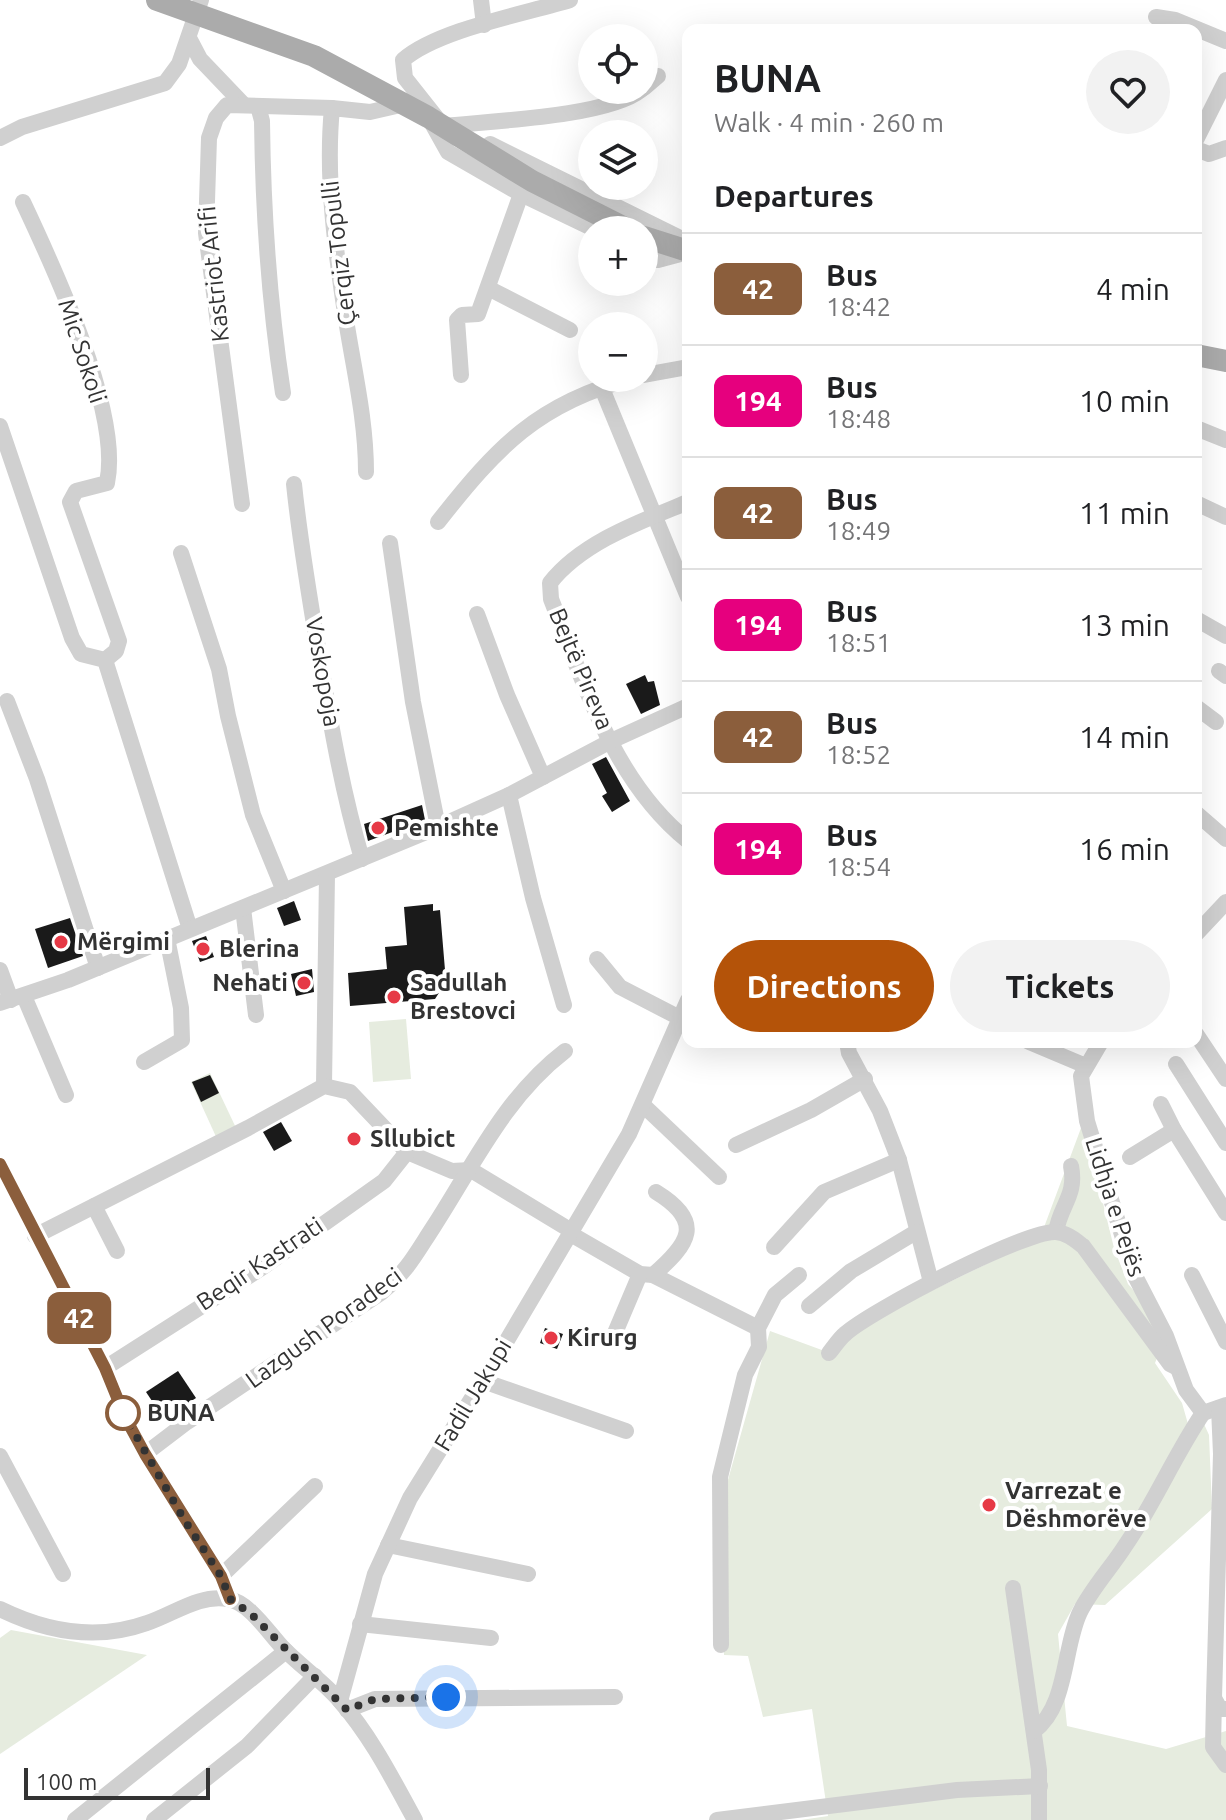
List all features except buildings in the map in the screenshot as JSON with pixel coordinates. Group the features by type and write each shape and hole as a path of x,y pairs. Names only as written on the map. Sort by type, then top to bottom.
{"main road":[{"path":"157,0 199,6 314,56 441,124 532,181 601,216"},
{"path":"658,241 682,249"},
{"path":"1202,356 1226,361"}],"street":[{"path":"481,0 484,25"},
{"path":"570,0 545,4 415,49 403,60 405,78 441,124 448,152 521,194 578,221"},
{"path":"0,138 22,127 165,83 179,64 199,6"},
{"path":"1156,17 1185,24"},
{"path":"1202,31 1226,41"},
{"path":"189,38 200,59 251,105 262,121 269,291 283,393"},
{"path":"1202,128 1226,80"},
{"path":"251,105 370,112 405,104"},
{"path":"441,124 538,117 610,104"},
{"name":"Kastriot Arifi","path":"242,504 206,233 206,204 209,138 216,118 227,105 251,105"},
{"name":"Çerqiz Topulli","path":"332,108 330,174 347,323 362,414 366,472"},
{"path":"441,124 461,130 678,237 682,243"},
{"path":"1202,151 1209,154 1226,148"},
{"path":"461,375 457,320 462,315 478,314 521,194"},
{"name":"Mic Sokoli","path":"23,202 54,270 98,389 111,464 107,483 76,491 70,502 119,641 116,651 105,660"},
{"path":"658,260 682,253"},
{"path":"488,288 570,330"},
{"path":"658,372 682,368"},
{"path":"438,522 484,465 527,425 563,402 587,392"},
{"path":"603,392 682,583"},
{"path":"0,426 72,638 81,654 105,660 190,929"},
{"path":"1202,430 1226,440"},
{"name":"Voskopoja","path":"294,484 299,539 331,723 351,823 362,859"},
{"name":"Bejtë Pireva","path":"682,505 586,552 560,571 550,583 551,599 588,698 646,795 682,834"},
{"path":"1202,506 1226,517"},
{"path":"390,543 413,702 438,827"},
{"path":"181,553 219,669 253,815 284,891"},
{"path":"477,614 507,695 543,777"},
{"path":"1202,622 1226,636"},
{"path":"7,701 37,779 98,968"},
{"path":"11,1000 98,968 438,827 682,709"},
{"path":"1202,712 1216,722"},
{"path":"509,795 533,898 564,1005"},
{"path":"1202,818 1226,839"},
{"path":"324,1086 327,874"},
{"path":"1202,918 1226,902"},
{"path":"243,908 256,1015"},
{"path":"144,1062 182,1040 181,1008 167,938"},
{"path":"597,959 620,987 680,1018"},
{"path":"0,970 11,1000 66,1095"},
{"name":"Fadil Jakupi","path":"344,1705 360,1624 375,1574 410,1498 629,1134 682,1014"},
{"path":"1202,1043 1226,1079"},
{"path":"848,1048 865,1079 899,1160 931,1282"},
{"path":"1043,1048 1086,1066 1097,1048"},
{"name":"Lazgush Poradeci","path":"145,1454 187,1422 382,1292 406,1272 471,1170 485,1141 513,1101 541,1069 565,1051"},
{"path":"1176,1064 1226,1143"},
{"name":"Lidhja e Pejës","path":"1086,1066 1081,1076 1087,1121 1134,1274 1166,1336 1186,1390 1216,1409"},
{"path":"736,1145 811,1110 865,1079"},
{"path":"35,1236 324,1086 350,1092 407,1152 452,1171 471,1170 570,1232 646,1274 758,1328"},
{"path":"1161,1104 1226,1213"},
{"path":"643,1105 719,1177"},
{"path":"1130,1157 1174,1130"},
{"name":"Beqir Kastrati","path":"105,1368 263,1267 384,1181 407,1152"},
{"path":"774,1247 824,1192 899,1160"},
{"path":"0,1164 105,1368 125,1417 221,1576 230,1599 251,1614 344,1705 369,1740 408,1817"},
{"path":"1056,1232 1058,1219 1075,1183 1071,1166"},
{"path":"612,1340 646,1274 677,1254 688,1229 685,1217 672,1202 656,1192"},
{"path":"94,1206 117,1251"},
{"path":"809,1306 851,1271 916,1232"},
{"path":"829,1353 844,1334 931,1282 1029,1237 1056,1232 1067,1234 1083,1246 1170,1364 1176,1367"},
{"path":"721,1645 720,1477 745,1375 759,1347 758,1328 775,1295 799,1275"},
{"path":"1192,1275 1226,1342"},
{"path":"483,1381 626,1431"},
{"path":"1216,1409 1221,1454 1221,1650 1220,1704 1213,1747 1226,1765"},
{"path":"1034,1731 1055,1701 1079,1614 1126,1545 1174,1456 1216,1409"},
{"path":"0,1456 63,1574"},
{"path":"221,1576 315,1486"},
{"path":"388,1545 528,1574"},
{"path":"1013,1588 1034,1731 1040,1786 1039,1820"},
{"path":"0,1609 53,1630 82,1633 118,1631 147,1623 198,1601 230,1599"},
{"path":"360,1624 491,1638"},
{"path":"75,1820 286,1651"},
{"path":"154,1820 247,1746 315,1676"},
{"path":"344,1705 375,1699 615,1697"},
{"path":"717,1820 957,1790 1040,1786"}],"shaded area":[{"path":"406,1019 411,1079 373,1082 369,1022"},
{"path":"210,1073 237,1130 218,1141 191,1082"},
{"path":"1084,1120 1087,1153 1114,1248 1128,1284 1143,1301 1163,1343 1155,1363 1182,1403 1188,1424 1204,1424 1209,1435 1212,1509 1105,1605 1075,1604 1058,1634 1067,1726 1166,1749 1226,1731 1226,1820 801,1820 828,1816 812,1709 763,1717 748,1656 724,1655 722,1501 770,1331 830,1353 867,1322 1040,1238"},
{"path":"11,1630 147,1655 0,1754 0,1638"}],"bus line":[{"name":"42","path":"0,1164 105,1368 135,1436 221,1576 230,1599"}],"place":[{"name":"Pemishte","path":"378,828"},
{"name":"Mërgimi","path":"61,942"},
{"name":"Blerina","path":"203,949"},
{"name":"Nehati","path":"304,983"},
{"name":"Sadullah Brestovci","path":"394,997"},
{"name":"Sllubict","path":"354,1139"},
{"name":"Kirurg","path":"551,1338"},
{"name":"BUNA","path":"123,1413"},
{"name":"Varrezat e Dëshmorëve","path":"989,1505"}],"route":[{"path":"123,1413 185,1521 221,1576 230,1599 251,1614 347,1710 375,1699 446,1697"}]}
